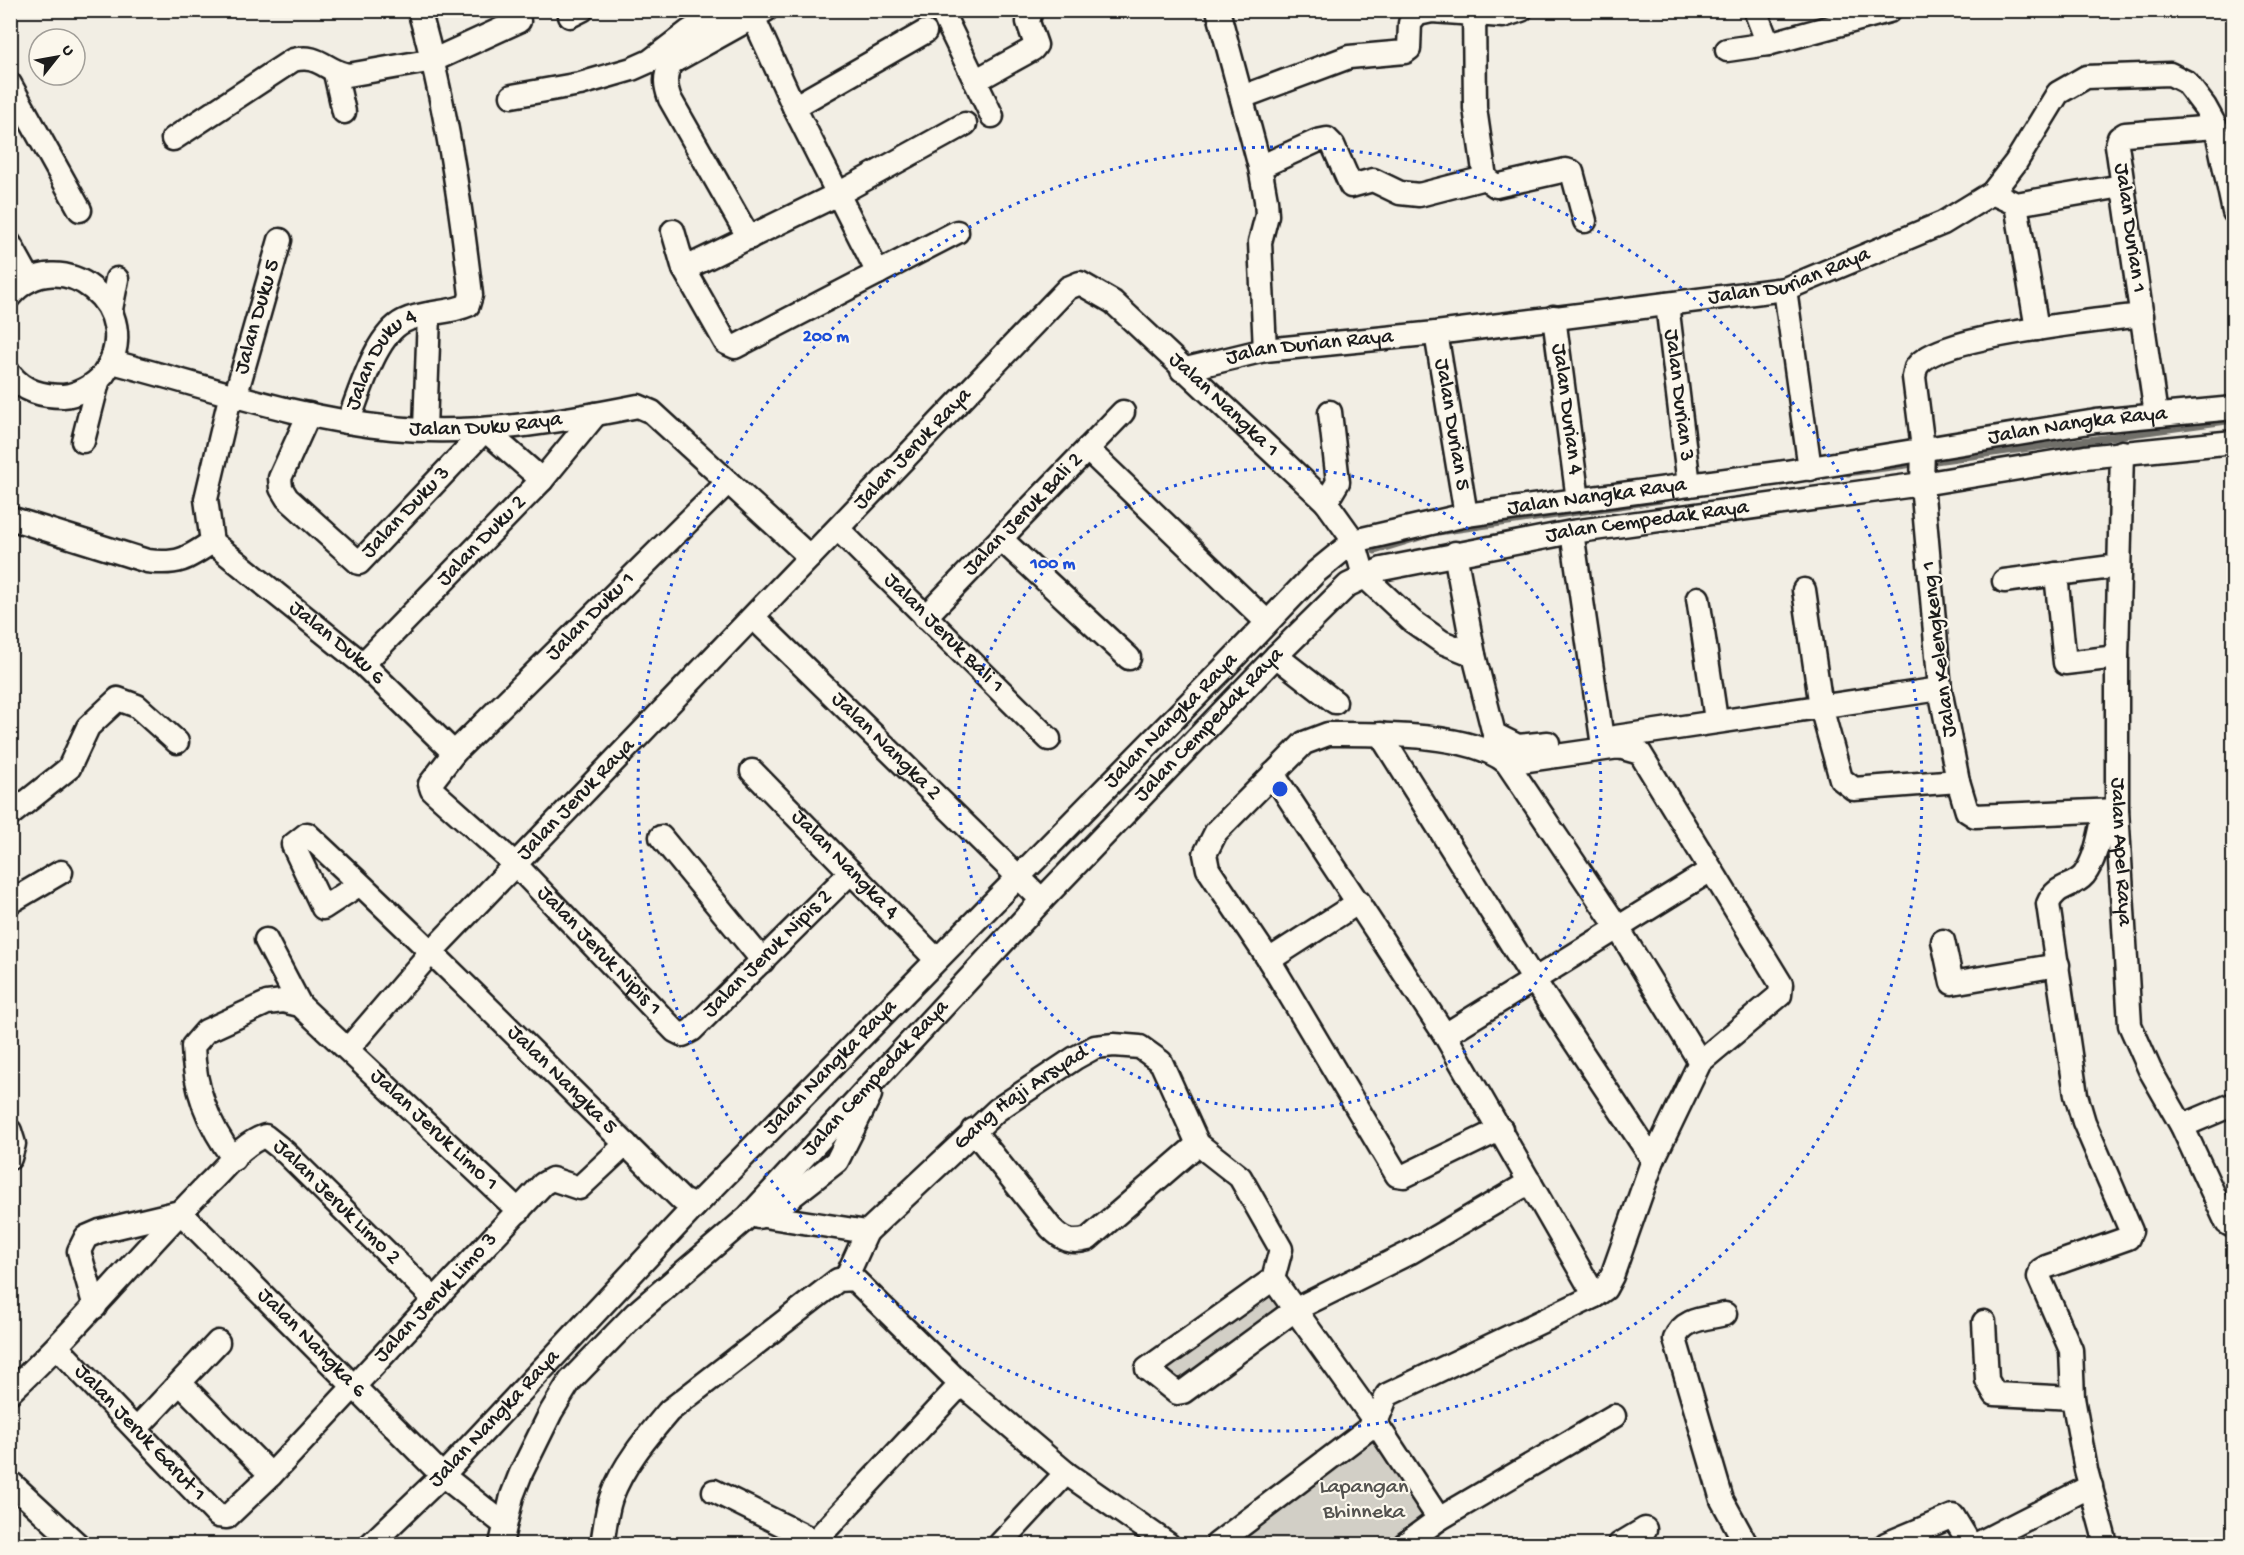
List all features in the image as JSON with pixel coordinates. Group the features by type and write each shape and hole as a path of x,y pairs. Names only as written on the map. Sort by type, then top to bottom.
{"street":[{"path":"419,10 434,60"},
{"path":"512,96 580,84 633,69 650,61 688,32 724,10"},
{"path":"941,10 992,116"},
{"path":"975,81 1033,49 1036,45 1029,22 1030,10"},
{"path":"1218,10 1260,167 1267,215 1260,242 1265,350"},
{"path":"1242,98 1349,57 1405,52 1409,49 1412,17 1418,14 1432,11 1474,12 1503,16 1521,10"},
{"path":"1755,10 1768,44"},
{"path":"1727,50 1768,44 1889,11"},
{"path":"1474,12 1475,108 1485,178 1496,186 1566,170 1572,172 1585,222"},
{"path":"749,238 665,86 666,74 671,63 756,13 794,107 878,273"},
{"path":"173,139 293,60 306,56 319,61 335,73 348,75 434,60 519,21"},
{"path":"794,107 925,32"},
{"name":"Jalan Duku 4","path":"348,422 378,347 390,332 404,321 468,305 471,295 462,219 434,60"},
{"path":"335,73 344,112"},
{"name":"Jalan Durian Raya","path":"1182,370 1265,350 1436,333 1785,289 1943,223 1992,193 2016,162 2058,93 2086,77 2170,74 2186,82 2216,127 2234,212"},
{"path":"10,84 80,210"},
{"path":"684,269 838,194 965,124"},
{"name":"Jalan Durian 1","path":"2156,415 2117,145 2125,134 2216,127"},
{"path":"1260,167 1317,141 1327,139 1333,145 1351,186 1373,180 1401,193 1419,195 1485,178"},
{"path":"1992,193 2016,204 2122,186"},
{"path":"2016,204 2037,329 2142,315"},
{"path":"673,231 684,269 726,343 735,347 957,232"},
{"name":"Jalan Duku 5","path":"232,400 280,240"},
{"path":"10,244 30,280"},
{"path":"10,296 30,280 53,275 76,278 96,290 111,309 116,326 117,344 112,362 98,382 83,441"},
{"path":"111,309 117,279"},
{"name":"Jalan Nangka 1","path":"1080,283 1113,302 1182,370 1326,502 1354,541 1364,576"},
{"name":"Jalan Jeruk Raya","path":"348,1049 432,951 754,618 810,557 839,530 1068,288 1080,283"},
{"path":"1785,289 1810,469"},
{"name":"Jalan Durian 3","path":"1667,304 1689,485"},
{"name":"Jalan Duku 4","path":"425,429 429,314"},
{"name":"Jalan Durian 4","path":"1554,317 1578,500"},
{"name":"Jalan Kelengkeng 1","path":"2037,329 1978,339 1951,347 1922,362 1916,368 1914,377 1923,448 1922,484 1941,689 1958,781 1968,811 1975,816 2111,811"},
{"name":"Jalan Durian 5","path":"1436,333 1466,515"},
{"name":"Jalan Duku Raya","path":"112,362 232,400 393,429 484,430 638,406 652,412 810,557"},
{"path":"10,374 18,384 44,396 72,396 98,382"},
{"path":"10,518 147,561 167,563 187,559 212,542 206,500 232,400"},
{"name":"Jalan Nangka Raya","path":"371,1545 443,1475 695,1206 1222,670 1266,621 1337,553 1354,541 1466,515 1810,469 1923,448 2096,421 2234,408"},
{"name":"Jalan Jeruk Bali 2","path":"925,617 1123,412"},
{"path":"1326,502 1338,482 1330,412"},
{"name":"Jalan Duku 3","path":"309,414 280,478 281,488 287,498 359,563 484,430"},
{"name":"Jalan Duku 2","path":"363,664 542,480 596,414"},
{"path":"484,430 542,480"},
{"name":"Jalan Cempedak Raya","path":"503,1535 521,1473 551,1412 570,1381 636,1313 756,1217 884,1070 1042,900 1276,656 1348,585 1364,576 1455,553 1573,538 2122,452 2234,442"},
{"path":"1087,449 1266,621"},
{"name":"Jalan Apel Raya","path":"2122,452 2111,811 2130,1025 2150,1070 2181,1126 2227,1223 2233,1227"},
{"name":"Jalan Duku 1","path":"516,866 432,790 432,780 454,753 728,482"},
{"name":"Jalan Jeruk Bali 1","path":"839,530 1048,739"},
{"path":"1573,538 1602,739"},
{"path":"1001,539 1129,658"},
{"name":"Jalan Duku 6","path":"212,542 363,664 454,753"},
{"path":"1455,553 1474,655 1494,734 1518,746 1602,739 1716,720 1941,689"},
{"path":"2004,581 2119,566"},
{"path":"2056,574 2065,663 2117,657"},
{"path":"1364,576 1412,621 1442,642 1474,655"},
{"path":"1804,590 1821,707 1841,779 1854,789 1958,781"},
{"path":"1698,598 1716,720"},
{"name":"Jalan Nangka 2","path":"754,618 1042,900"},
{"path":"1276,656 1335,702"},
{"path":"10,814 69,768 88,727 118,699 137,706 177,742"},
{"path":"1380,734 1534,980 1653,1160"},
{"path":"1501,1129 1404,1176 1397,1175 1269,960 1204,861 1216,832 1304,743 1315,736 1380,734 1461,743 1498,755 1507,763 1618,928 1700,1062"},
{"path":"1217,1545 1376,1423 1387,1395 1595,1296 1605,1289 1653,1160 1700,1062 1780,995 1783,990 1640,753 1619,747 1507,763"},
{"name":"Jalan Nangka 4","path":"752,771 936,959"},
{"path":"1273,774 1445,1035 1595,1296"},
{"path":"2106,1545 2073,1398 2071,1350 2039,1277 2041,1270 2128,1238 2131,1231 2084,1122 2079,1104 2048,904 2052,894 2083,876 2111,811"},
{"path":"661,837 763,961"},
{"name":"Jalan Jeruk Nipis 1","path":"516,866 675,1031 682,1035"},
{"path":"1445,1035 1711,870"},
{"path":"10,902 61,872"},
{"name":"Jalan Jeruk Nipis 2","path":"682,1035 692,1030 851,872"},
{"name":"Jalan Nangka 5","path":"360,884 432,951 682,1200 695,1206"},
{"path":"1269,960 1359,902"},
{"path":"266,940 300,1005 348,1049"},
{"path":"1943,941 1952,983 2058,965"},
{"path":"10,1392 58,1347 180,1212 234,1159 208,1119 194,1069 193,1046 206,1031 267,1003 283,1001 300,1005"},
{"name":"Gang Haji Arsyad","path":"867,1232 973,1130 997,1110 1095,1047 1140,1047 1161,1062 1198,1144 1240,1177 1281,1249 1273,1279"},
{"name":"Jalan Jeruk Limo 1","path":"348,1049 519,1211"},
{"path":"2181,1126 2234,1104"},
{"path":"973,1130 1051,1228 1061,1238 1074,1243 1088,1239 1198,1144"},
{"path":"10,1131 14,1144 10,1158"},
{"name":"Jalan Jeruk Limo 2","path":"234,1159 258,1138 269,1137 435,1300"},
{"name":"Jalan Jeruk Limo 3","path":"222,1518 227,1517 271,1475 543,1184 552,1179 579,1188 626,1144"},
{"path":"1439,1520 1376,1423 1296,1309 1273,1279 1147,1369 1177,1393 1183,1392 1296,1309 1409,1253 1530,1182"},
{"path":"95,1306 79,1251 86,1237 100,1231 180,1212"},
{"name":"Jalan Nangka 6","path":"180,1212 356,1385 503,1535"},
{"path":"756,1217 867,1232 846,1278"},
{"path":"602,1545 611,1499 621,1477 649,1435 669,1411 838,1280 846,1278 854,1279 961,1384 1066,1473 1168,1545"},
{"path":"612,1293 636,1313"},
{"path":"1725,1314 1686,1323 1679,1330 1676,1340 1722,1500 1746,1545"},
{"path":"1984,1322 1987,1380 1995,1394 2073,1398"},
{"path":"137,1428 218,1342"},
{"name":"Jalan Jeruk Garut 1","path":"58,1347 222,1518"},
{"path":"180,1383 271,1475"},
{"path":"714,1491 818,1542 961,1384"},
{"path":"1404,1545 1439,1520 1614,1416"},
{"path":"1000,1545 1066,1473"},
{"path":"10,1482 77,1545"},
{"path":"1977,1545 2091,1486"},
{"path":"1886,1545 1953,1516 1970,1545"},
{"path":"1621,1544 1645,1529"}],"green space":[{"path":"1273,1279 1298,1307 1177,1393 1147,1369"},
{"name":"Lapangan Bhinneka","path":"1375,1438 1427,1516 1389,1544 1237,1544"}],"waterway":[{"path":"1848,473 2234,420"},
{"path":"1438,532 1661,500"},
{"path":"1375,551 1427,535"}]}
